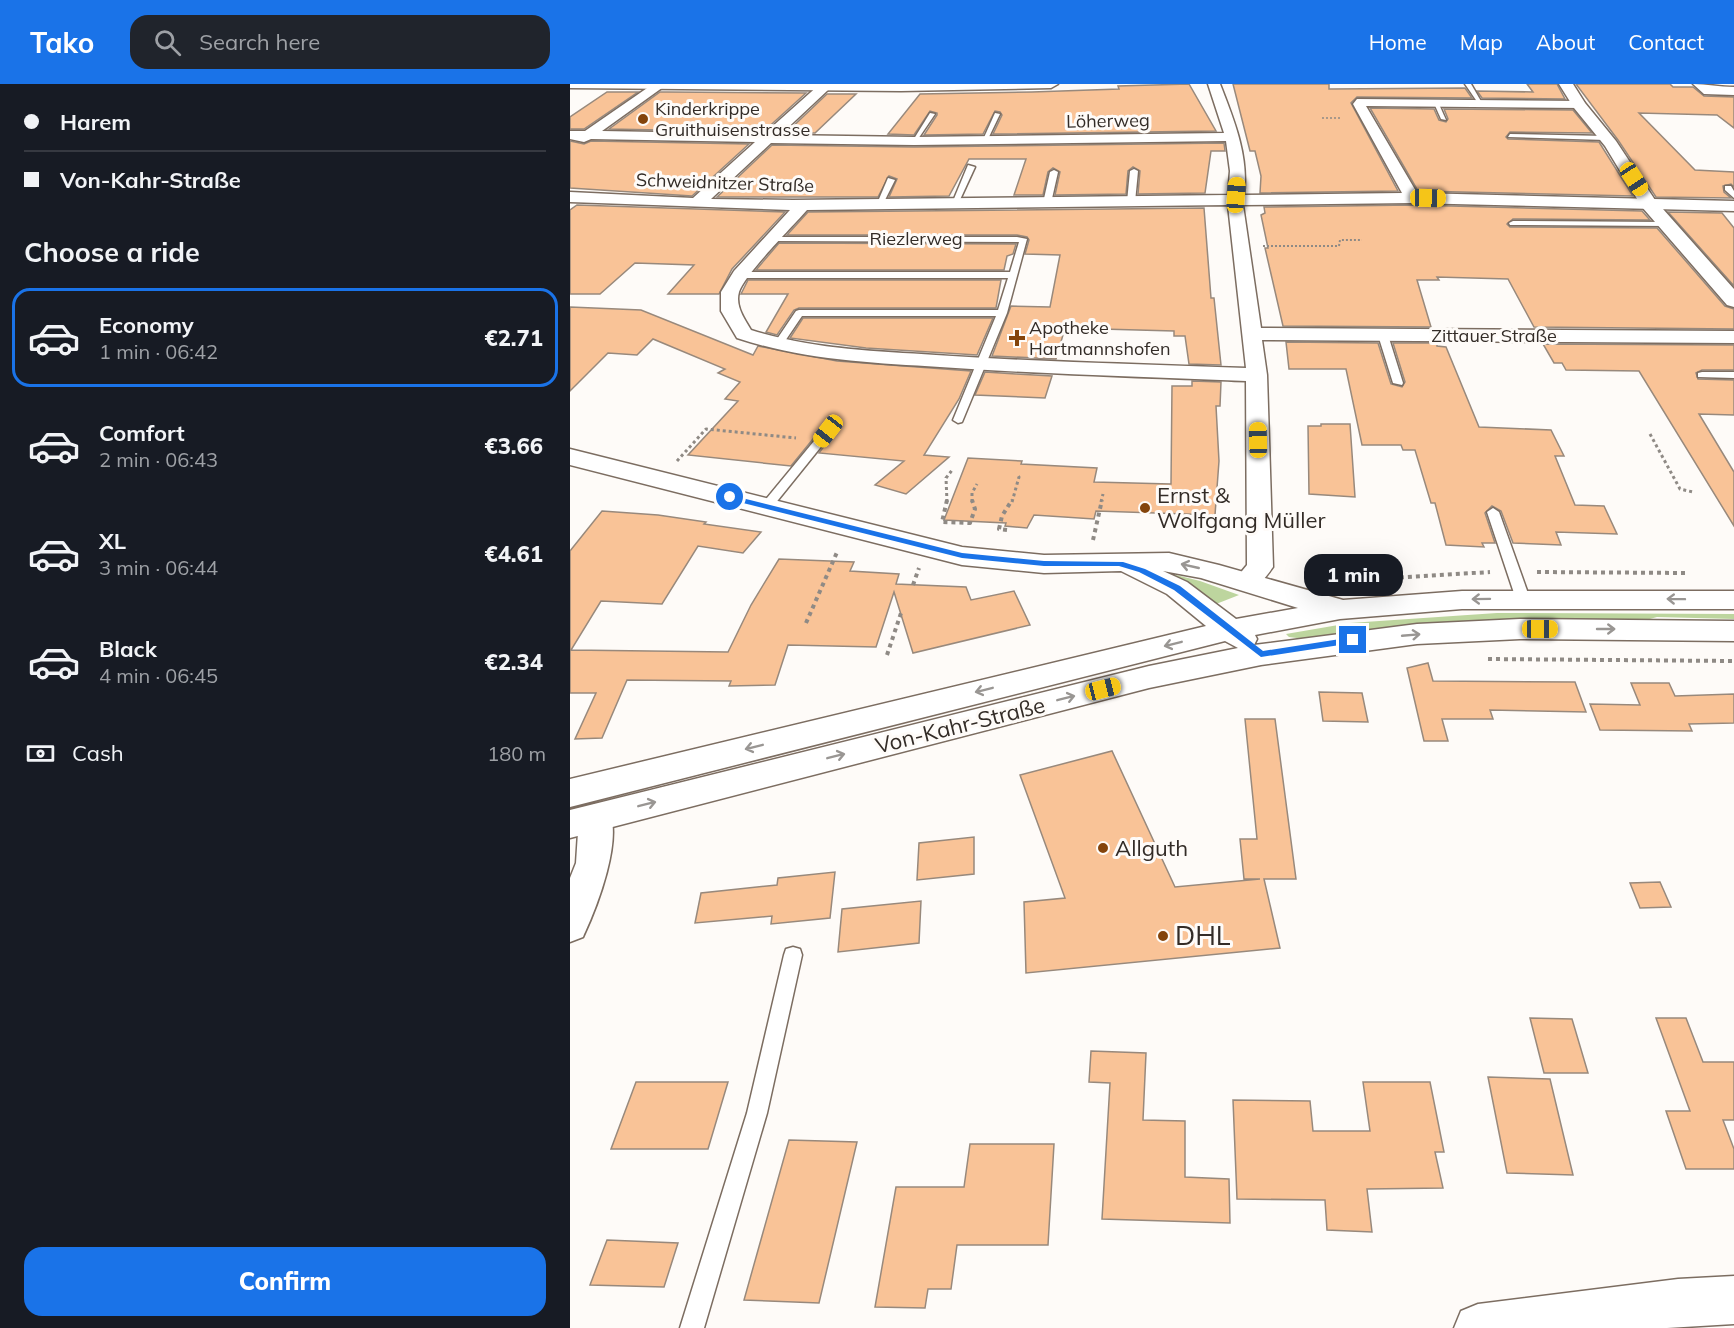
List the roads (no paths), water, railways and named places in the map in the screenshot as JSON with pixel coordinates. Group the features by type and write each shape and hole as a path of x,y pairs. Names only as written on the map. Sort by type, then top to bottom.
{"street":[{"path":"570,84 824,87 1051,84"},
{"path":"1214,84 1233,137 1237,175 1235,201 1257,375 1260,567 1246,582"},
{"path":"1566,84 1579,105 1606,138 1648,203 1734,301"},
{"path":"1700,84 1708,91 1734,91"},
{"path":"570,148 660,86"},
{"path":"697,203 824,87"},
{"path":"1412,198 1359,104 1368,101 1579,105"},
{"name":"Löherweg","path":"570,135 914,141 1233,137"},
{"name":"Schweidnitzer Straße","path":"570,197 803,205 1412,198 1734,206"},
{"path":"803,205 740,275 730,292 730,312 744,334 778,345 830,354 981,364 1257,375"},
{"name":"Zittauer Straße","path":"1253,334 1734,337"},
{"path":"570,457 962,556 1044,564 1169,562 1343,610"},
{"path":"1120,564 1142,571 1177,588 1261,654"},
{"name":"Von-Kahr-Straße","path":"570,793 1230,630 1343,610 1396,603 1523,599 1734,600"},
{"name":"Von-Kahr-Straße","path":"583,821 1149,677 1261,654 1353,640 1417,634 1520,629 1734,631"},
{"path":"570,926 593,863 583,821"},
{"path":"1478,1328 1678,1303 1734,1300"}],"lane":[{"path":"1468,84 1480,102"},
{"path":"1435,102 1444,119"},
{"path":"914,141 932,114"},
{"path":"984,141 997,114"},
{"path":"1510,136 1606,138"},
{"path":"954,204 971,167"},
{"path":"1131,202 1134,171"},
{"path":"1047,203 1054,172"},
{"path":"879,204 891,180"},
{"path":"1728,188 1734,196"},
{"path":"1513,223 1667,224"},
{"name":"Riezlerweg","path":"773,239 1017,239 1024,241 1002,313 958,420"},
{"name":"Riezlerweg","path":"740,275 1012,275"},
{"path":"778,345 799,313 1002,313"},
{"path":"1383,335 1398,383"},
{"path":"1702,375 1734,375"},
{"path":"766,507 824,436"},
{"path":"1493,512 1523,599"},
{"path":"692,1328 757,1113 793,955"}],"place":[{"name":"Kinderkrippe Gruithuisenstrasse","path":"643,119"},
{"name":"Apotheke Hartmannshofen","path":"1017,338"},
{"name":"Ernst & Wolfgang Müller","path":"1145,508"},
{"name":"Allguth","path":"1103,848"},
{"name":"DHL","path":"1163,936"}]}
